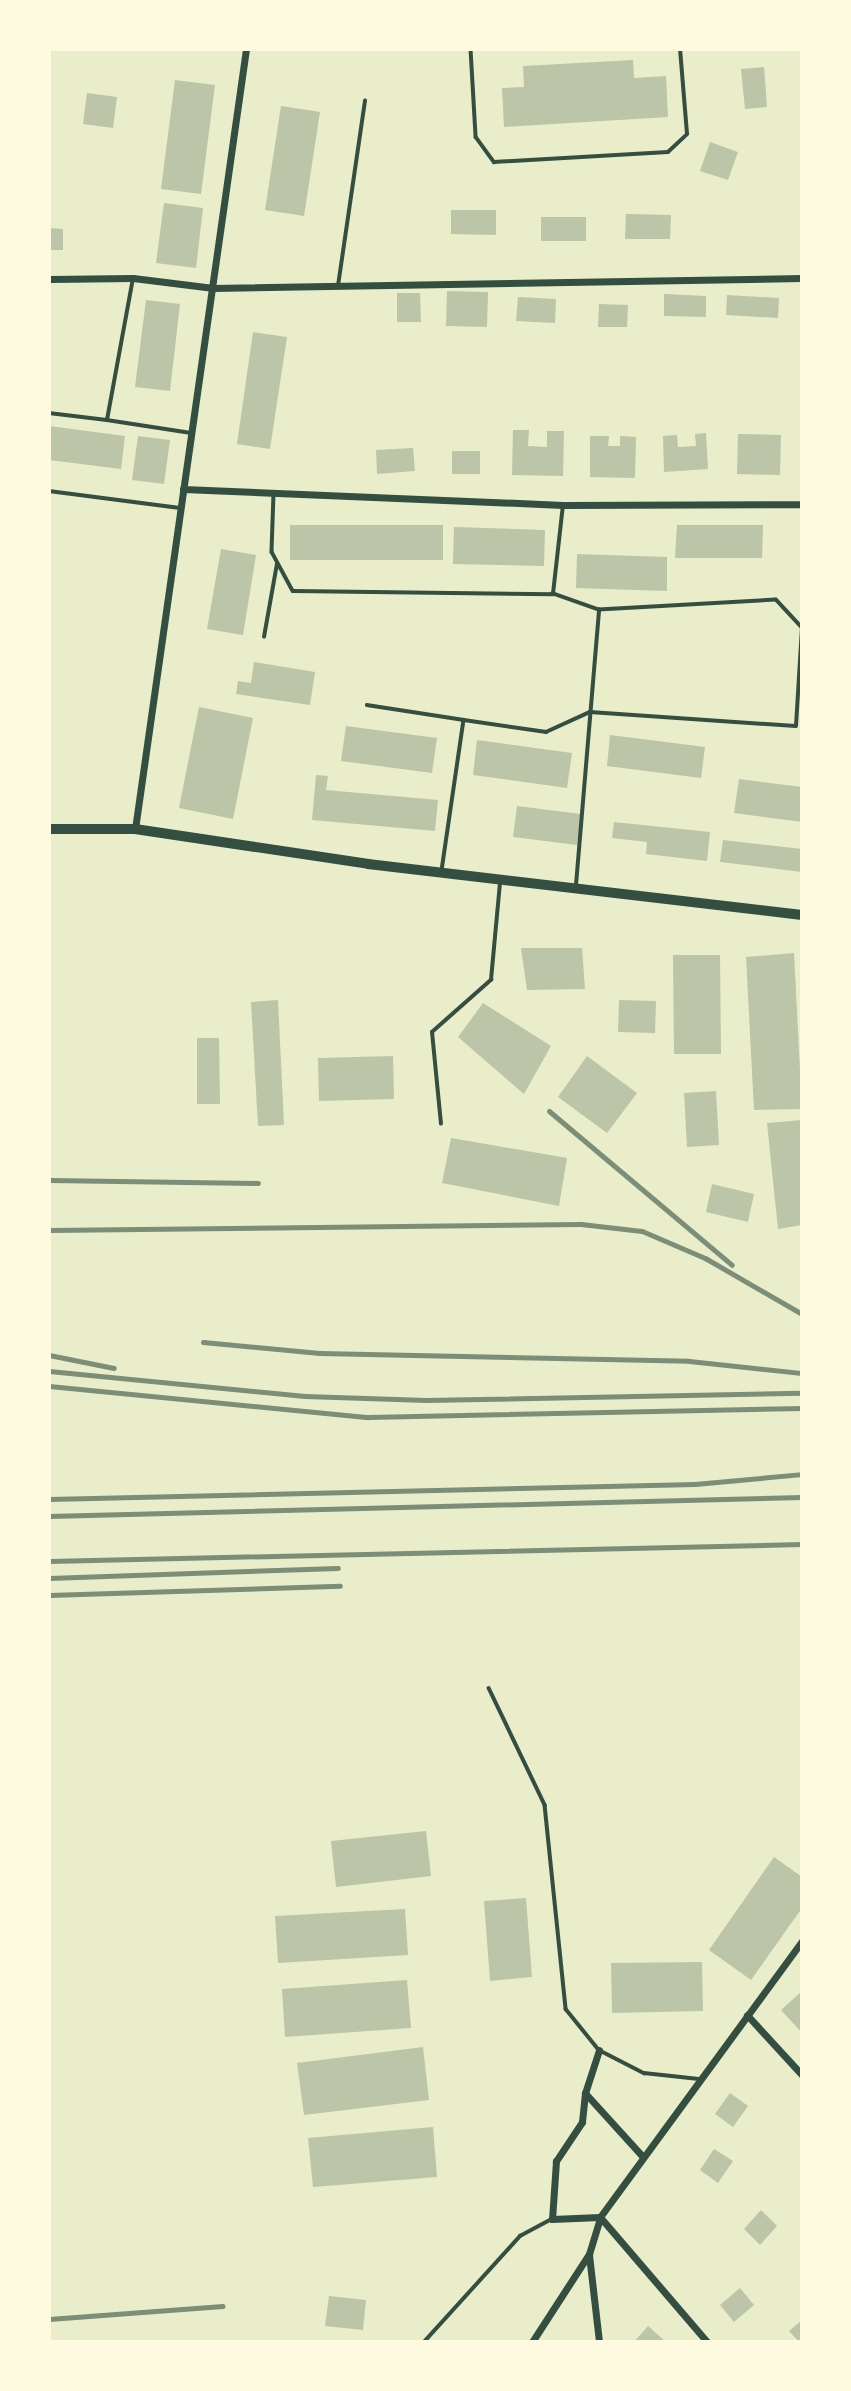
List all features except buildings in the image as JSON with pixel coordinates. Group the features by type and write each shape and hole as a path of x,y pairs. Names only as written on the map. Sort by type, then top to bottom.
{"main road":[{"path":"49,828 135,829 442,872 576,885 802,915"}],"street":[{"path":"135,829 246,49"},
{"path":"49,279 133,278 213,288 802,278"},
{"path":"183,489 563,505 802,504"},
{"path":"532,2342 589,2254 600,2217 699,2078 802,1941"},
{"path":"747,2015 802,2075"},
{"path":"599,2050 584,2093 582,2122 556,2161 552,2219 600,2217"},
{"path":"584,2093 643,2157"},
{"path":"600,2217 707,2342"},
{"path":"589,2254 599,2342"}],"lane":[{"path":"471,49 476,137 494,162 668,152 687,134 680,49"},
{"path":"338,286 365,101"},
{"path":"107,420 133,278"},
{"path":"49,413 192,433"},
{"path":"49,491 180,508"},
{"path":"264,637 277,562 274,493"},
{"path":"553,594 563,505"},
{"path":"277,562 293,591 553,594 598,610 776,600 802,628 796,726 590,712 546,732 367,705"},
{"path":"576,885 598,610"},
{"path":"442,872 464,720"},
{"path":"441,1124 432,1032 491,980 500,878"},
{"path":"489,1688 545,1805 566,2009 599,2050 645,2073 699,2078"},
{"path":"424,2342 520,2236 552,2219"}],"railway":[{"path":"549,1111 732,1265"},
{"path":"49,1180 258,1183"},
{"path":"49,1230 581,1224 642,1231 705,1258 802,1314"},
{"path":"203,1342 319,1353 689,1361 802,1373"},
{"path":"49,1355 114,1368"},
{"path":"49,1371 305,1396 426,1400 802,1393"},
{"path":"49,1386 368,1417 802,1408"},
{"path":"49,1499 695,1484 802,1474"},
{"path":"49,1516 802,1497"},
{"path":"49,1561 802,1544"},
{"path":"49,1578 338,1568"},
{"path":"49,1595 340,1586"},
{"path":"49,2319 223,2306"}]}
